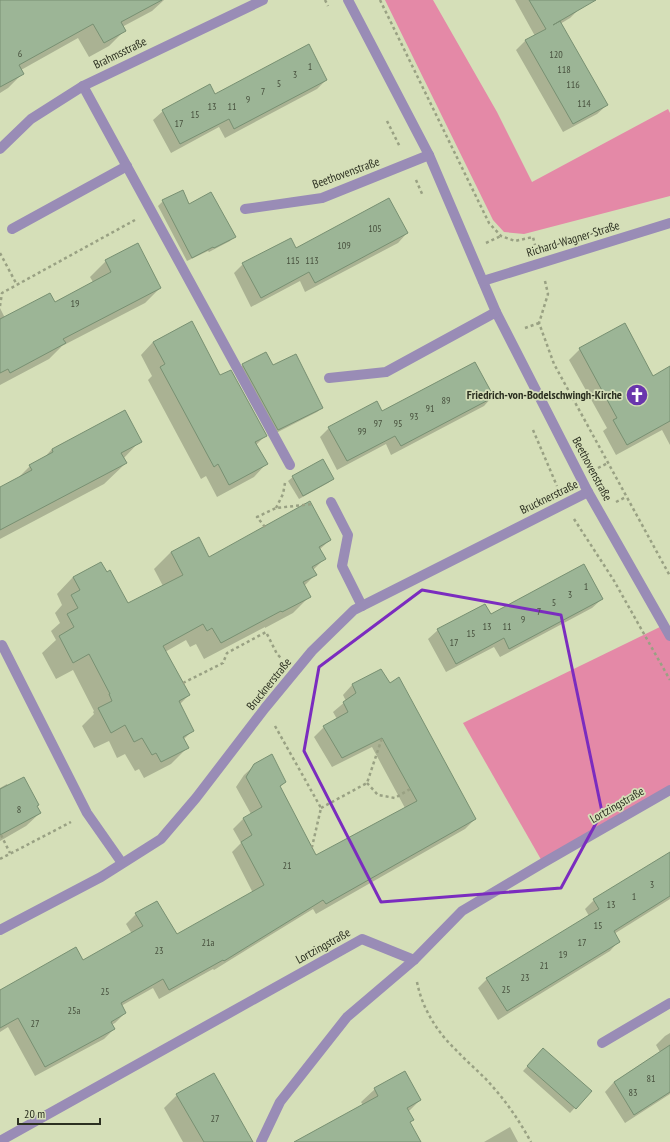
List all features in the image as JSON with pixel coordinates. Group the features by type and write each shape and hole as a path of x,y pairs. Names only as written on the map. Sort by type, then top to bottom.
{"street":[{"name":"Brahmsstraße","path":"0,149 31,119 83,86 262,0"},
{"name":"Beethovenstraße","path":"348,0 430,155 496,312 588,492 670,636"},
{"path":"83,86 290,465"},
{"name":"Beethovenstraße","path":"246,209 322,198 430,155"},
{"path":"12,229 127,166"},
{"name":"Richard-Wagner-Straße","path":"483,281 670,223"},
{"path":"328,378 386,372 496,312"},
{"name":"Brucknerstraße","path":"0,930 101,877 161,839 196,798 265,708 312,651 354,610 588,492"},
{"path":"331,502 348,535 342,566 362,606"},
{"path":"0,646 2,645 87,813 122,863"},
{"name":"Lortzingstraße","path":"0,1142 362,939 414,960 462,911 670,790"},
{"path":"261,1142 280,1102 347,1017 414,960"},
{"path":"602,1043 670,1003"}],"path":[{"path":"0,306 2,294 152,211"},
{"path":"0,253 17,285"},
{"path":"276,508 283,494 285,479 290,465"},
{"path":"265,527 257,517 276,508 331,502"},
{"path":"184,682 223,662 227,653 266,632 277,654"},
{"path":"265,708 321,808 312,848"},
{"path":"321,808 367,783 382,738"},
{"path":"367,783 378,795 395,798 410,789"},
{"path":"0,859 87,813"},
{"path":"0,835 10,853"},
{"path":"414,960 420,994 434,1024 454,1049 493,1086 520,1122 531,1142"}],"highlighted area":[{"path":"422,590 561,615 602,812 561,888 381,902 304,751 319,667"}],"shaded area":[{"path":"385,0 433,0 497,112 532,182 668,109 670,113 670,196 524,234 504,232 493,220"},
{"path":"664,625 670,636 670,790 543,863 463,723"}],"building":[{"path":"0,0 162,0 121,22 126,31 104,43 93,24 19,65 24,74 0,87"},
{"path":"529,0 596,0 553,25 560,21 608,105 573,124 525,40 546,29"},
{"path":"309,44 327,80 234,129 229,119 180,144 162,110 210,84 215,94"},
{"path":"183,190 189,204 211,192 236,237 192,258 162,200"},
{"path":"389,198 408,233 315,283 309,272 261,298 242,263 291,238 296,248"},
{"path":"138,243 161,288 63,339 66,343 10,373 8,369 0,373 0,319 50,293 55,302 111,272 105,260"},
{"path":"192,321 220,375 231,370 267,436 255,442 268,464 229,485 218,464 214,467 160,367 165,364 153,342"},
{"name":"Friedrich-von-Bodelschwingh-Kirche","path":"625,323 653,376 670,366 670,421 627,445 613,420 617,418 579,348"},
{"path":"266,352 273,365 296,354 323,408 278,430 242,364"},
{"path":"475,362 494,397 401,446 395,436 347,461 328,427 377,401 382,411"},
{"path":"125,410 142,442 121,453 127,463 0,530 0,487 32,470 29,465 53,452 52,449"},
{"path":"323,459 334,479 303,496 292,476"},
{"path":"310,501 331,540 319,547 326,559 312,567 317,575 303,582 311,597 221,643 212,628 207,631 203,624 163,646 190,695 179,701 194,731 183,737 189,748 161,762 156,753 152,755 142,738 134,742 125,725 111,733 98,708 112,701 110,694 89,654 73,663 59,636 74,627 67,614 78,608 71,595 80,590 73,577 101,562 107,572 110,570 128,603 183,575 171,552 199,537 209,557"},
{"path":"584,564 603,599 509,649 504,638 456,664 437,629 485,604 491,614"},
{"path":"381,669 390,683 399,677 476,819 326,904 323,900 224,961 223,960 169,990 163,979 121,1003 126,1013 111,1022 115,1029 45,1067 18,1018 0,1028 0,990 76,947 83,960 143,926 135,913 157,901 177,934 264,885 241,842 252,835 243,818 262,807 246,777 254,764 272,754 286,782 280,786 316,855 417,801 382,738 342,758 323,726 348,712 343,702 356,693 352,684"},
{"path":"24,777 39,805 37,806 41,813 0,835 0,789"},
{"path":"670,852 670,896 614,931 620,942 507,1011 486,978 599,909 593,899"},
{"path":"670,1045 670,1092 634,1115 614,1082"},
{"path":"543,1048 592,1091 576,1109 527,1066"},
{"path":"405,1071 421,1100 407,1108 414,1120 410,1122 421,1142 294,1142 378,1096 374,1088"},
{"path":"214,1073 253,1142 204,1142 176,1094"}],"place":[{"name":"Friedrich-von-Bodelschwingh-Kirche","path":"637,395"}]}
